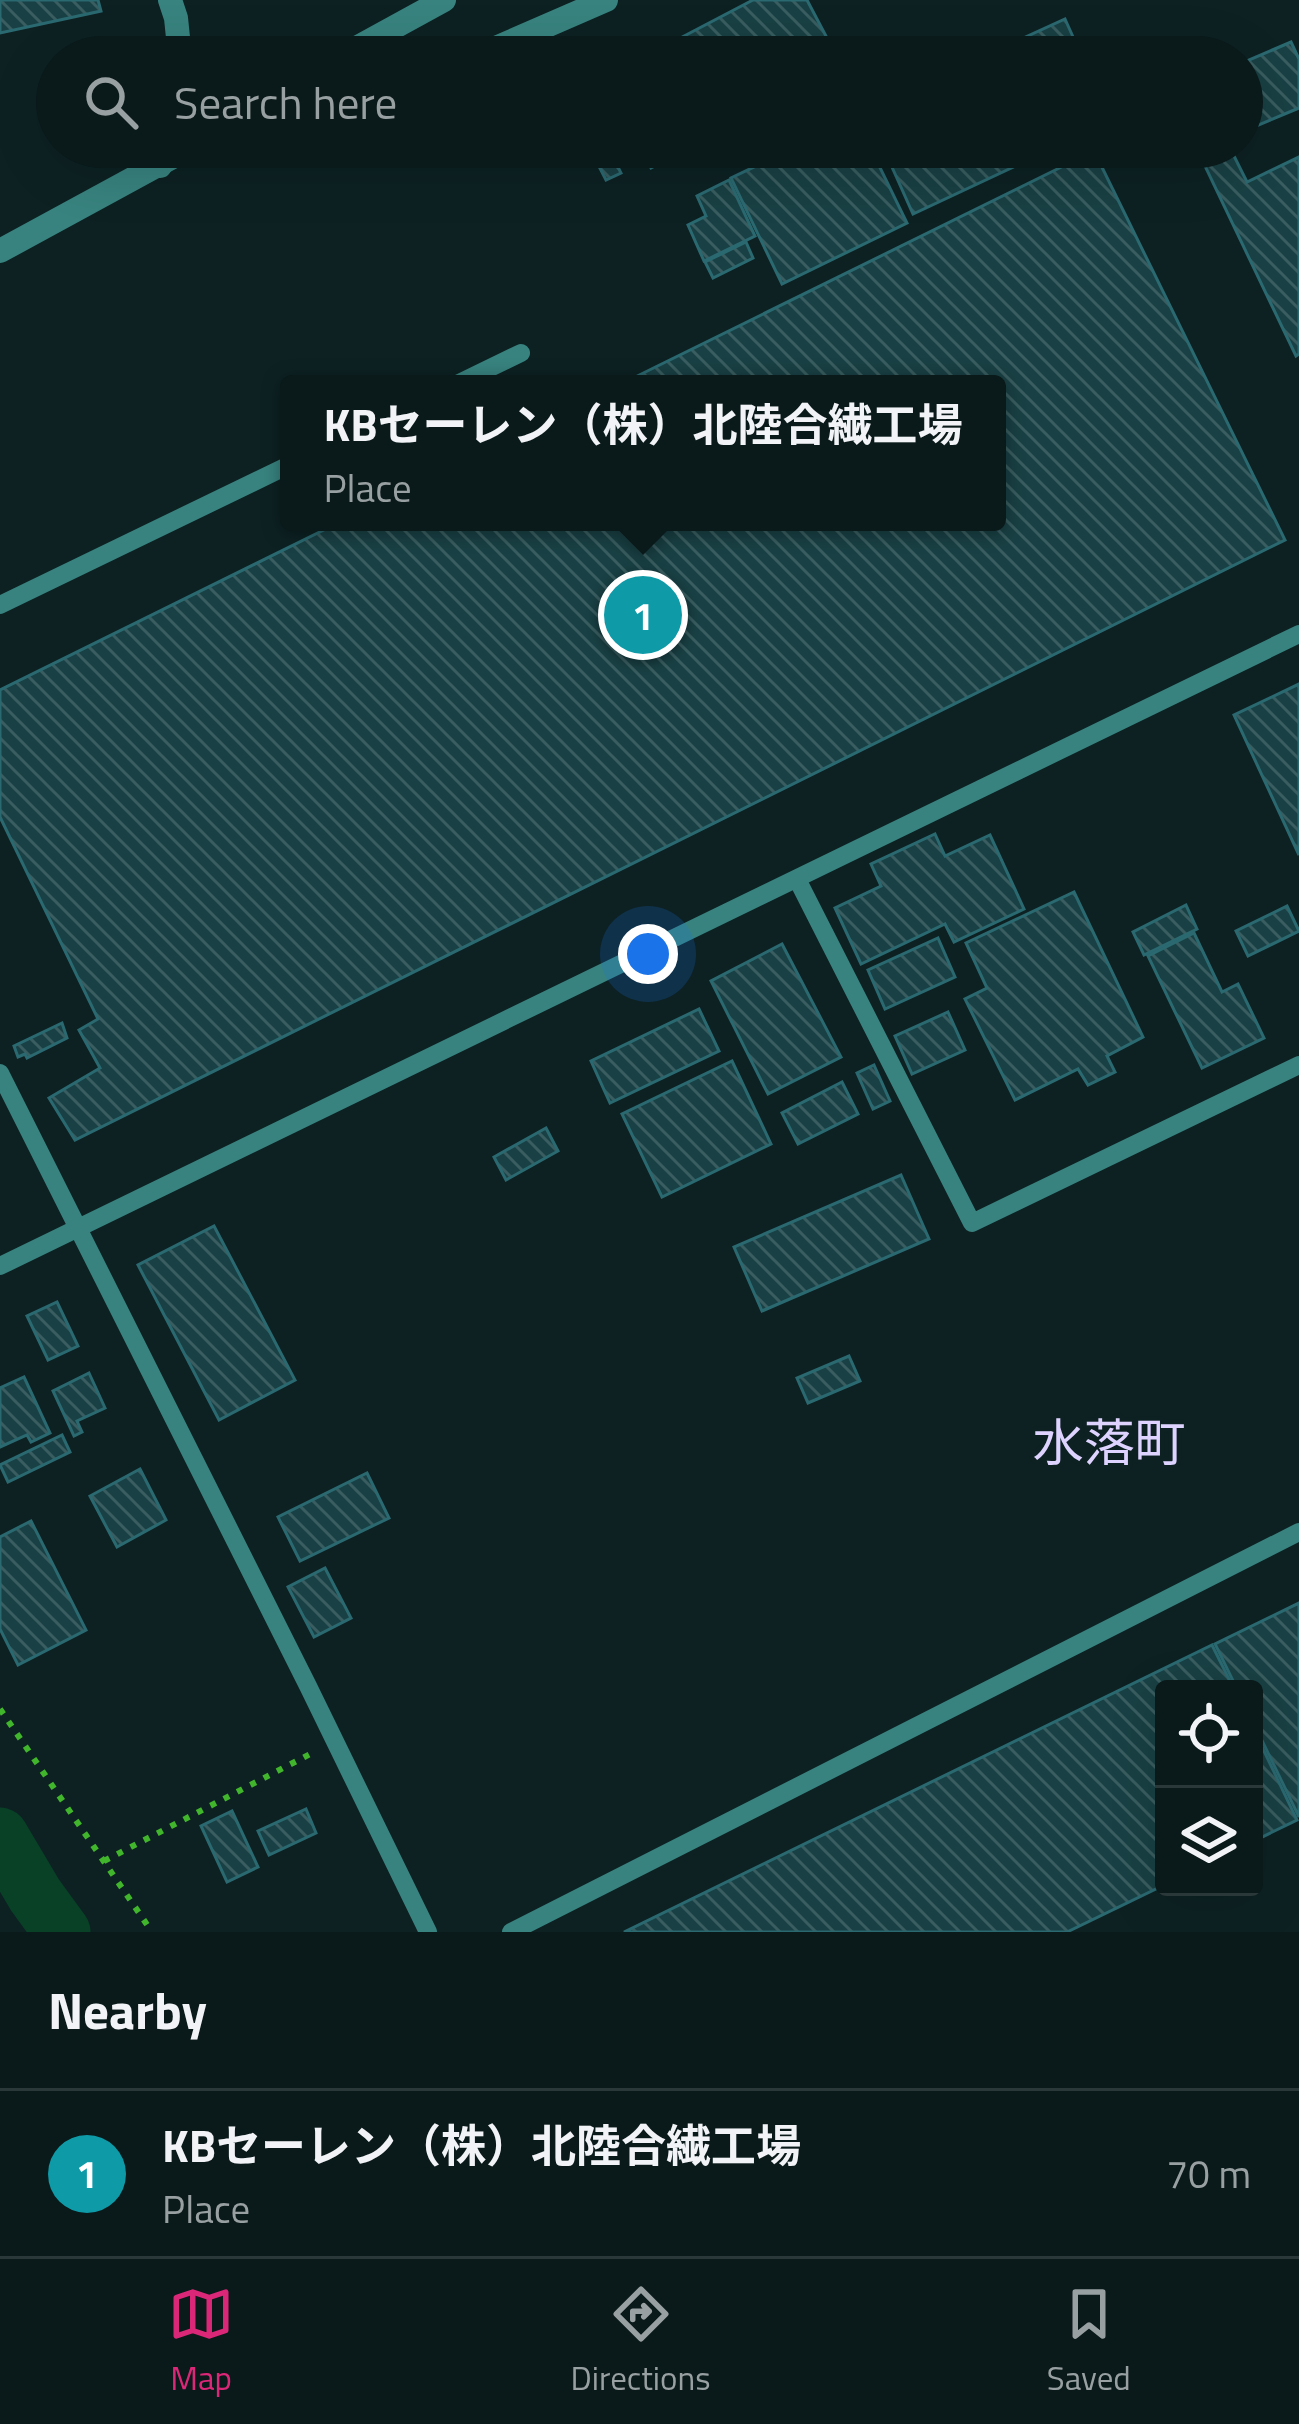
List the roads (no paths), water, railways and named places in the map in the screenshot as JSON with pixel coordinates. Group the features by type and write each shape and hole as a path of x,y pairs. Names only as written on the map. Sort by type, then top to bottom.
{"street":[{"path":"170,0 177,36"},
{"path":"378,36 444,0"},
{"path":"524,36 606,0"},
{"path":"0,250 144,168"}],"lane":[{"path":"475,375 520,353"},
{"path":"0,605 280,469"},
{"path":"0,1266 1299,634"},
{"path":"797,878 972,1222 1299,1065"},
{"path":"0,1073 428,1932"},
{"path":"511,1932 1299,1532"}],"waterway":[{"path":"0,1836 62,1932"}],"place":[{"name":"KBセーレン（株）北陸合繊工場","path":"643,615"}],"district":[{"name":"水落町","path":"1109,1442"}]}
